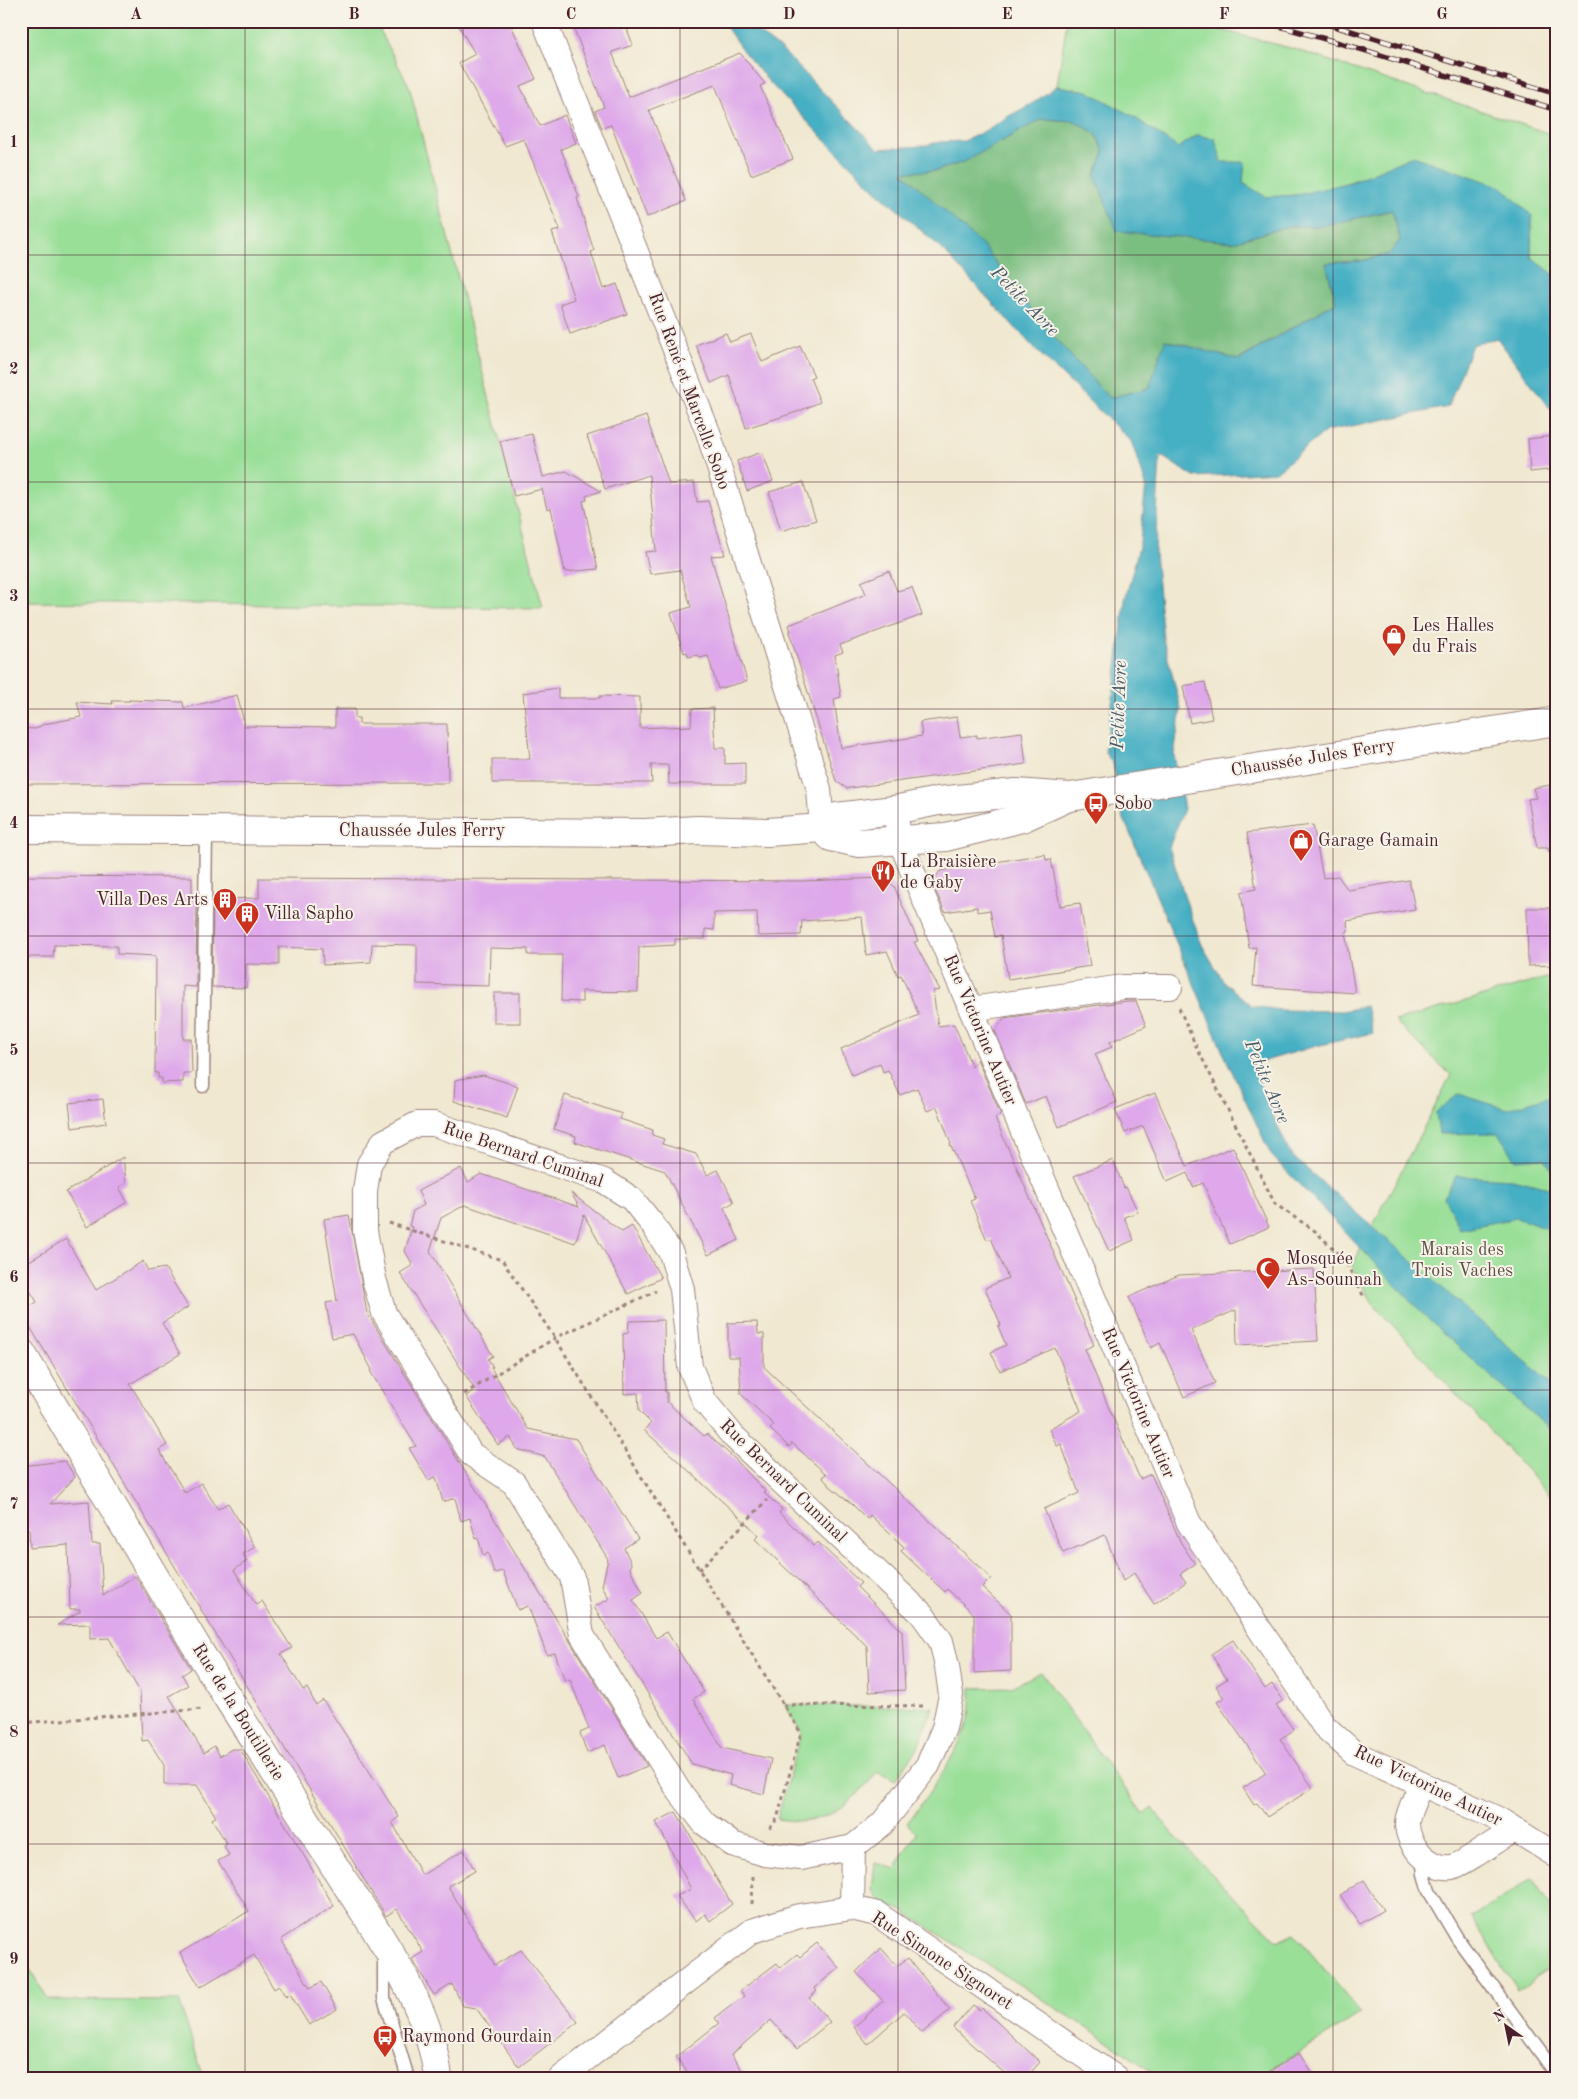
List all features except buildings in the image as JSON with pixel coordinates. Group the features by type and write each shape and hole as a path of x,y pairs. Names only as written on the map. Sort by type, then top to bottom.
{"main road":[{"name":"Chaussée Jules Ferry","path":"822,828 831,837 859,843 901,842 946,837 1022,818 1070,797 1557,721"},
{"name":"Chaussée Jules Ferry","path":"21,830 645,833 697,830 762,833 822,828 836,817 894,810 938,801 1016,793 1070,797"},
{"name":"Rue de la Boutillerie","path":"21,1352 228,1699 384,1945 409,1988 424,2022 436,2059 438,2078"}],"street":[{"name":"Rue René et Marcelle Sobo","path":"544,21 708,432 819,789 822,828"},
{"name":"Rue Victorine Autier","path":"894,810 901,842 1189,1523 1324,1726 1354,1753 1498,1819 1557,1856"},
{"path":"971,1009 1123,987 1170,987"},
{"name":"Rue Bernard Cuminal","path":"417,1124 434,1124 604,1181 632,1199 653,1225 671,1253 679,1280 682,1288 690,1367 705,1402 733,1436 922,1614 941,1641 951,1695 944,1728 928,1765 882,1824 853,1847 801,1858 766,1854 732,1844 704,1823 679,1791 582,1635 572,1577 514,1483 471,1454 384,1313 374,1279 365,1231 364,1191 369,1164 383,1142 417,1124"},
{"path":"1421,1784 1407,1823 1413,1844 1422,1856 1435,1864 1452,1867 1514,1830"},
{"path":"852,1908 853,1847"},
{"name":"Rue Simone Signoret","path":"561,2078 752,1932 799,1916 852,1908 876,1914 1116,2078"}],"lane":[{"path":"203,1086 206,830"},
{"path":"1422,1856 1424,1874 1429,1891 1457,1938 1557,2075"},
{"path":"384,1945 384,1998 408,2078"}],"path":[{"path":"1170,987 1195,1044 1275,1204 1315,1231 1344,1259 1364,1297"},
{"path":"365,1214 502,1260 555,1338 801,1733 777,1819 753,1850 752,1932"},
{"path":"442,1407 555,1338 679,1280"},
{"path":"699,1570 783,1484"},
{"path":"21,1723 206,1709 228,1699"},
{"path":"783,1704 948,1706"}],"green space":[{"path":"21,21 375,21 409,86 543,608 21,602"},
{"path":"1067,21 1187,21 1294,49 1557,136 1557,277 1531,257 1532,217 1413,156 1333,187 1299,194 1268,197 1258,194 1239,179 1198,135 1178,148 1131,115 1087,91 1057,86"},
{"path":"1042,119 1075,121 1096,134 1104,152 1095,176 1182,236 1233,242 1289,226 1321,226 1393,210 1400,240 1390,254 1361,261 1326,263 1336,302 1238,360 1166,340 1149,388 1109,398 901,171 935,171 964,162"},
{"name":"Marais des Trois Vaches","path":"1557,975 1557,1503 1374,1305 1352,1266 1451,1075 1395,1021"},
{"path":"1041,1672 1144,1815 1153,1808 1169,1830 1278,1942 1295,1934 1361,2013 1315,2043 1254,2078 1161,2078 1096,2033 901,1910 883,1903 872,1890 875,1863 896,1869 903,1853 917,1834 907,1823 933,1788 959,1744 970,1715 971,1688 1012,1687"},
{"path":"785,1705 933,1707 917,1750 895,1780 878,1771 856,1796 830,1814 808,1821 800,1821 777,1819 801,1733"},
{"path":"1533,1878 1557,1914 1557,1964 1517,1989 1471,1918"},
{"path":"21,1954 48,2000 179,2001 204,2078 21,2078"}],"water":[{"name":"Petite Avre","path":"722,21 742,21 782,50 878,149 964,141 1033,103 1057,86 1087,91 1131,115 1178,148 1198,135 1215,139 1222,162 1245,162 1243,183 1266,197 1297,195 1351,182 1413,156 1502,187 1532,216 1531,257 1557,277 1557,418 1497,338 1472,345 1448,407 1326,431 1276,472 1194,477 1160,455 1155,553 1163,639 1181,709 1174,755 1184,809 1169,847 1202,945 1224,982 1252,1006 1280,1010 1342,1011 1366,1006 1373,1033 1316,1046 1251,1065 1290,1154 1557,1389 1557,1436 1433,1324 1271,1155 1222,1050 1123,817 1113,764 1105,753 1125,600 1140,543 1146,484 1131,441 1035,349 941,248 874,189 829,144 769,82 743,51","holes":["1042,119 1075,121 1096,134 1104,152 1095,176 1117,231 1233,242 1289,226 1321,226 1392,210 1400,240 1389,254 1361,261 1326,263 1336,302 1239,360 1165,340 1149,388 1109,398 1047,329 983,246 902,172 935,171 964,162"]},
{"path":"1459,1094 1507,1109 1557,1094 1557,1178 1544,1158 1516,1160 1498,1133 1439,1134 1436,1112"},
{"path":"1456,1176 1512,1179 1557,1190 1557,1232 1516,1218 1460,1229 1444,1197"}],"railway":[{"path":"1262,21 1364,50 1557,110"},
{"path":"1318,21 1557,94"}],"place":[{"name":"Les Halles du Frais","path":"1394,657"},
{"name":"Sobo","path":"1096,825"},
{"name":"Garage Gamain","path":"1301,862"},
{"name":"La Braisière de Gaby","path":"883,893"},
{"name":"Villa Des Arts","path":"225,921"},
{"name":"Villa Sapho","path":"247,935"},
{"name":"Mosquée As-Sounnah","path":"1268,1290"},
{"name":"Raymond Gourdain","path":"385,2058"}]}
